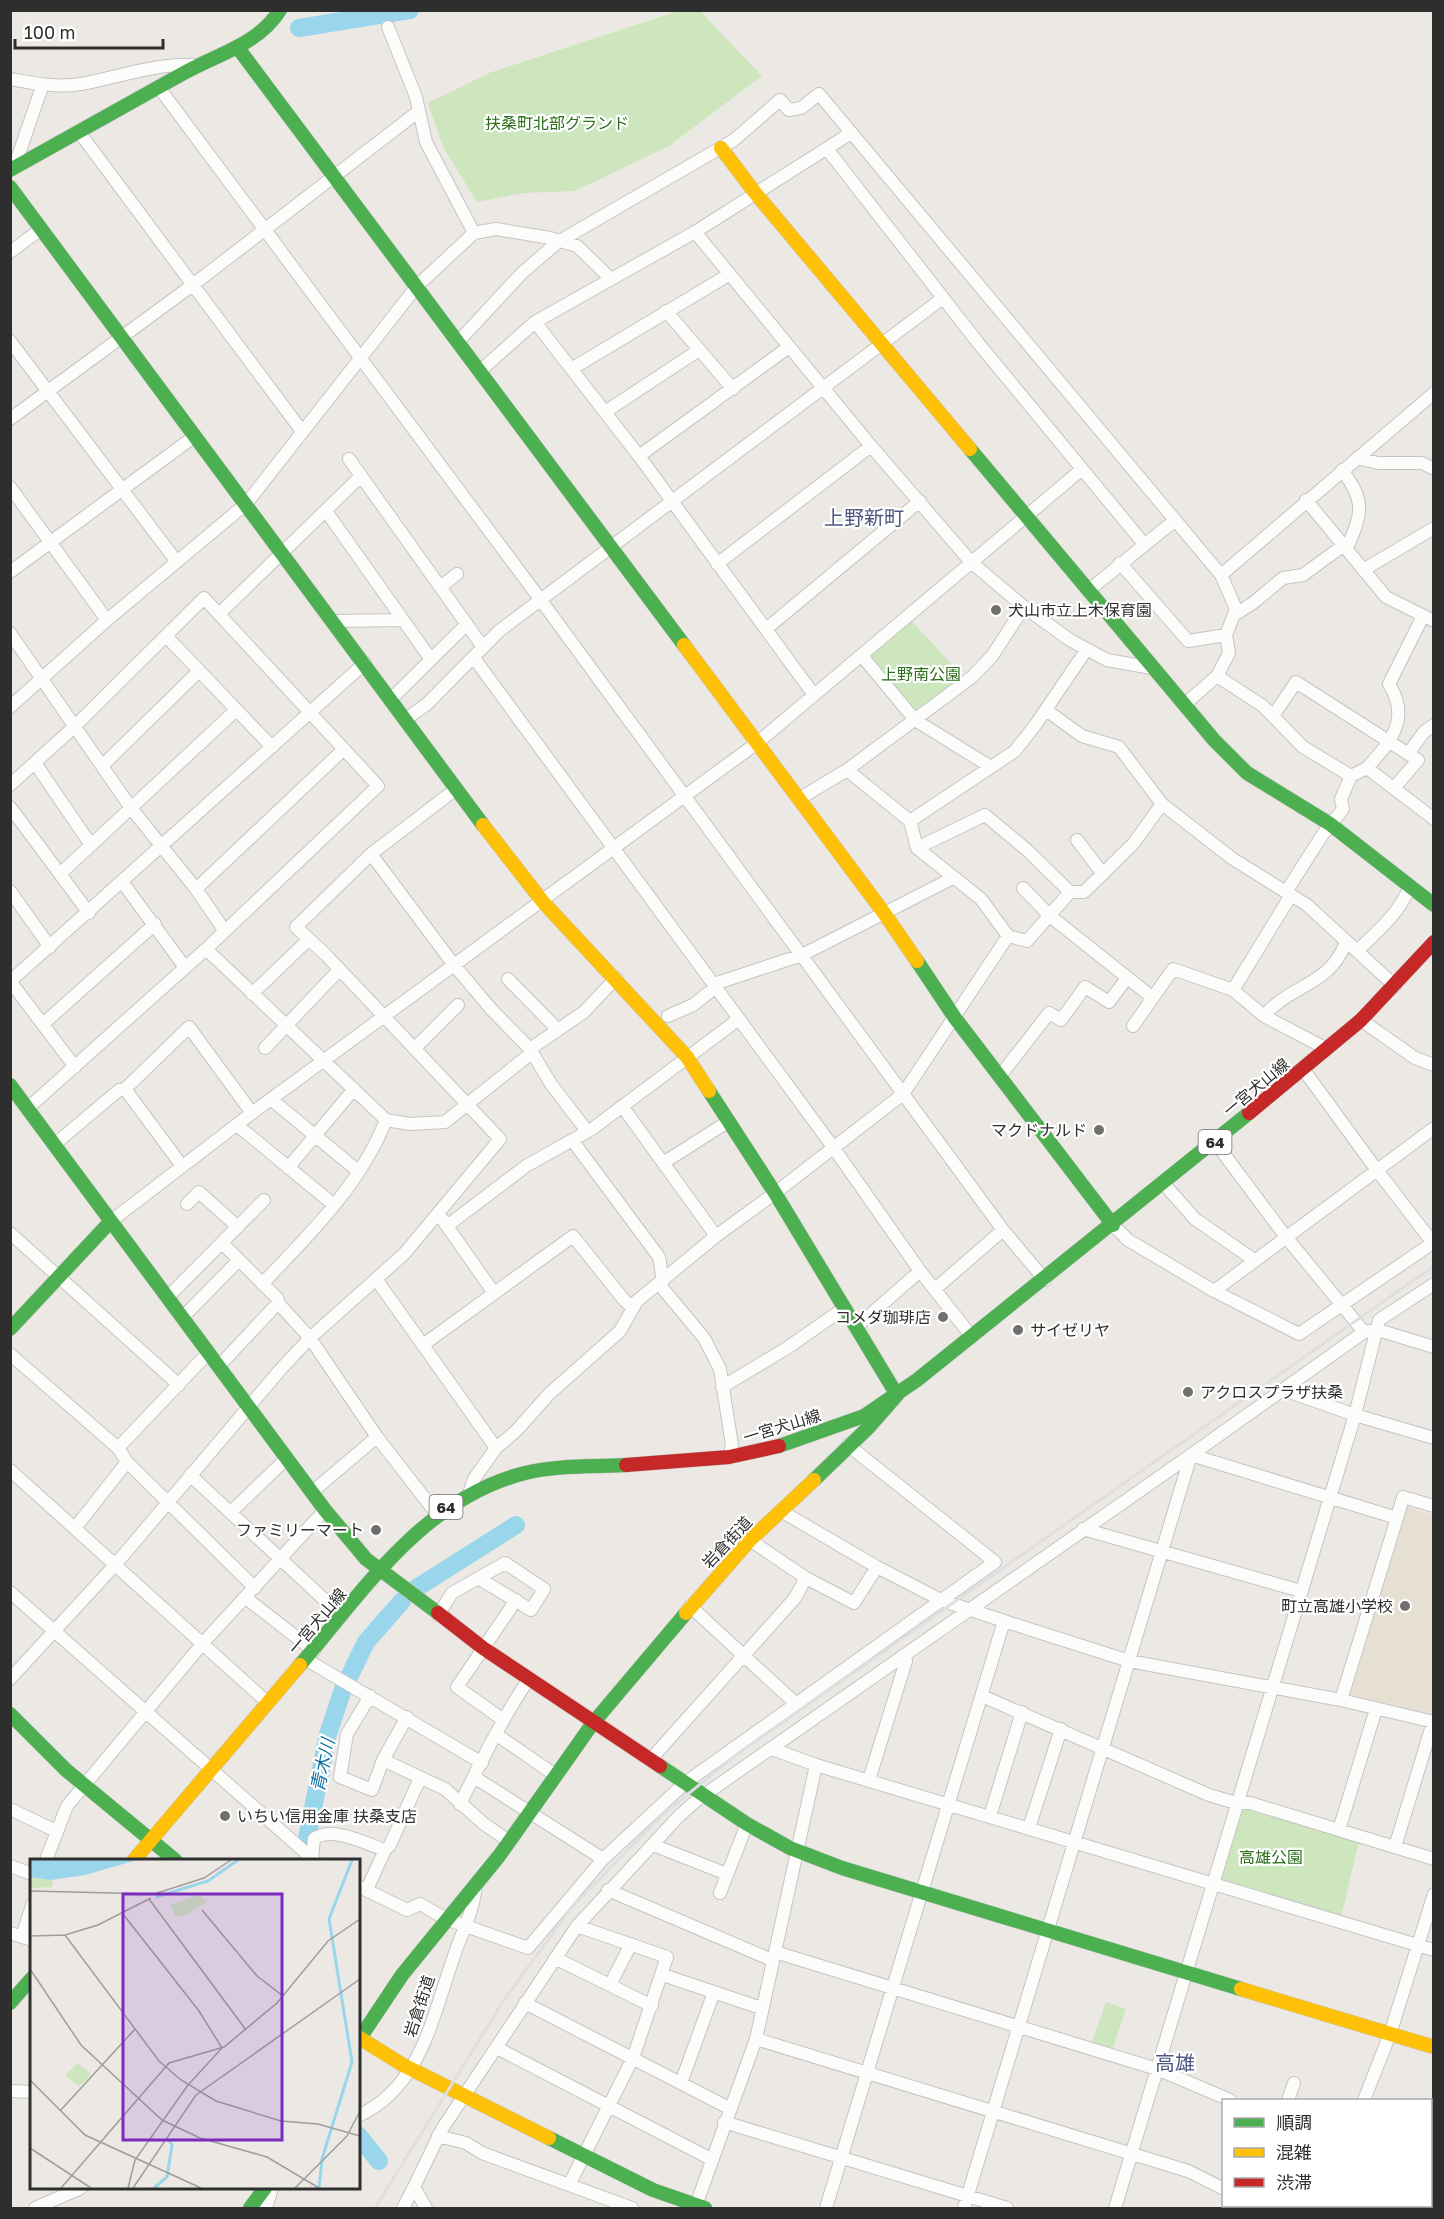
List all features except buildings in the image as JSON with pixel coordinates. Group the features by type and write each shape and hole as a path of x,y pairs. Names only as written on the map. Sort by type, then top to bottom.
{"street":[{"path":"12,169 160,89 198,65 238,48 270,26 280,10"},
{"path":"388,27 416,97 426,142 474,233"},
{"path":"238,48 884,913 955,1018 1113,1225 1128,1240 1214,1291 1299,1334 1433,1242 1376,1169 1303,1068"},
{"path":"10,79 43,84 80,84 132,71 166,66 198,65"},
{"path":"12,169 43,84"},
{"path":"160,89 540,599 1003,1230 1045,1280"},
{"path":"458,342 522,273 560,241 734,140 780,100 789,110 801,108 819,94 1221,575 1236,609 1226,635 1229,653 1217,676 1184,705"},
{"path":"10,419 194,284 419,111"},
{"path":"79,132 301,430"},
{"path":"480,371 535,321 695,232 851,133"},
{"path":"721,148 756,194 882,342 1152,668 1247,773 1330,824 1434,905"},
{"path":"826,149 942,298 1144,544"},
{"path":"10,187 284,553 456,789 543,902 687,1057 775,1193 897,1395"},
{"path":"10,252 41,228"},
{"path":"10,707 107,620 246,504 301,430 417,286 474,233 496,229 577,246 610,278"},
{"path":"695,232 871,446 971,562 1024,607 1087,649 1107,660 1152,668"},
{"path":"573,369 730,274"},
{"path":"406,719 427,704 499,631 942,298"},
{"path":"666,311 733,389"},
{"path":"535,321 639,456 814,695"},
{"path":"10,340 177,562"},
{"path":"639,456 789,347"},
{"path":"605,412 699,350"},
{"path":"1221,575 1306,500 1434,393"},
{"path":"10,572 195,436"},
{"path":"717,564 871,446"},
{"path":"1357,458 1378,464 1422,463 1434,469"},
{"path":"349,459 483,647"},
{"path":"10,1329 111,1221 252,1113 757,743 1081,470"},
{"path":"1234,615 1253,603 1283,578 1303,575 1345,547 1356,528 1359,496 1342,470"},
{"path":"219,614 360,477"},
{"path":"10,487 107,620"},
{"path":"1233,990 1330,824 1343,809 1341,799 1351,776 1367,768 1390,742 1400,716 1396,695 1389,684 1428,618 1386,597 1306,500"},
{"path":"766,629 920,501"},
{"path":"326,511 430,658"},
{"path":"1088,591 1174,521"},
{"path":"1363,570 1434,528"},
{"path":"1120,563 1188,641 1226,635"},
{"path":"440,587 458,574"},
{"path":"10,784 74,727 204,598 378,786 206,949 184,966 28,1108"},
{"path":"799,799 847,770 972,677 992,656 1024,607"},
{"path":"334,621 403,620"},
{"path":"391,699 467,624"},
{"path":"10,633 44,678 74,727 103,765 131,808 196,889 224,930"},
{"path":"166,636 235,711 272,747"},
{"path":"910,821 1015,751 1087,649"},
{"path":"862,656 915,720 991,767"},
{"path":"474,658 833,1147 920,1271 972,1337"},
{"path":"75,1067 11,984 16,976 123,883 365,663"},
{"path":"103,765 199,671"},
{"path":"1217,676 1263,706 1303,747 1351,776"},
{"path":"1273,716 1296,681 1418,760 1395,787"},
{"path":"1046,710 1082,736 1119,747 1162,804 1233,859 1307,904 1395,986"},
{"path":"60,874 235,711"},
{"path":"1408,754 1424,732 1434,725"},
{"path":"196,889 344,749"},
{"path":"35,763 91,845"},
{"path":"1367,768 1395,787 1434,819"},
{"path":"847,770 910,821 917,848 981,899 1008,936 1027,941 1070,892"},
{"path":"10,1679 56,1632 115,1565 168,1500 310,1338 404,1254 500,1139 385,1016 296,927 371,854 456,789"},
{"path":"917,848 985,815 1027,850 1070,892 1084,892 1133,844 1162,804"},
{"path":"10,807 89,913"},
{"path":"1077,840 1103,874"},
{"path":"371,854 454,965 491,1010 530,1049 551,1084 587,1131"},
{"path":"668,1016 693,1005 715,986 802,955 952,878"},
{"path":"123,883 184,966"},
{"path":"1357,951 1395,915 1403,904 1410,886"},
{"path":"1023,888 1050,916 1153,998"},
{"path":"10,891 50,947"},
{"path":"43,1023 155,924"},
{"path":"469,1494 474,1479 496,1448 516,1431 549,1394 620,1331 632,1307 716,1236 903,1094 1008,936"},
{"path":"252,994 308,940"},
{"path":"1264,1016 1276,1001 1305,988 1321,976 1341,956 1346,942"},
{"name":"一宮犬山線","path":"135,1859 420,1526 436,1513 499,1480 538,1471 729,1458 767,1451 864,1416 897,1395 1045,1280 1327,1049 1361,1020 1395,986 1434,942"},
{"path":"206,949 386,1120 410,1124 445,1122 529,1055 530,1049 584,1012 616,978"},
{"path":"1133,1026 1173,969 1233,990 1264,1016 1327,1049"},
{"path":"265,1048 285,1024 339,970"},
{"path":"1000,1076 1049,1013 1061,1020 1085,987 1109,1002 1127,978"},
{"path":"508,979 558,1030"},
{"path":"415,1048 458,1005"},
{"path":"447,1226 526,1166 587,1131 739,1019"},
{"path":"1361,1020 1415,1058 1434,1065"},
{"path":"55,1144 119,1090 125,1089 189,1028 252,1113"},
{"path":"10,1084 325,1510 366,1559 528,1680 747,1824 797,1851 842,1868 1434,2048"},
{"path":"125,1089 182,1166"},
{"path":"288,1168 354,1089"},
{"path":"272,1100 358,1171"},
{"path":"622,1106 716,1236"},
{"path":"262,1284 334,1205 374,1151 386,1120"},
{"path":"663,1163 729,1121"},
{"path":"237,1125 334,1205"},
{"path":"1214,1291 1434,1128"},
{"path":"572,1140 659,1257 661,1282 704,1338 720,1369 731,1436 729,1458"},
{"path":"1215,1142 1286,1237 1343,1304 1354,1323 1364,1332"},
{"path":"1164,1184 1195,1219 1254,1260"},
{"path":"187,1204 199,1192 238,1227"},
{"path":"168,1297 264,1200"},
{"path":"438,1214 495,1293"},
{"path":"934,1288 1003,1230"},
{"path":"10,1233 179,1385"},
{"path":"423,1346 573,1236 632,1307"},
{"path":"222,1243 310,1338 377,1437 436,1513"},
{"path":"183,1317 238,1261"},
{"path":"855,1328 920,1271"},
{"path":"376,1279 496,1448"},
{"path":"1114,2208 1355,1415 1379,1320 1434,1284"},
{"path":"219,1366 278,1303"},
{"path":"722,1388 787,1348 843,1309"},
{"path":"403,2208 438,2136 577,1926 679,1816 1364,1332 1378,1330 1434,1347"},
{"path":"118,1448 208,1353"},
{"path":"10,1354 118,1448 127,1462 255,1588"},
{"path":"1284,1390 1355,1415 1434,1438"},
{"name":"岩倉街道","path":"360,2038 402,1975 530,1814 593,1723 690,1606 750,1540 897,1395"},
{"path":"312,1492 377,1437"},
{"path":"420,1778 390,1845 363,1888 407,1910 420,1904 446,1919 528,1948 603,1859 686,1783 994,1562 848,1445"},
{"path":"1191,1455 1397,1518"},
{"path":"965,2202 1191,1455"},
{"path":"232,1511 287,1458"},
{"path":"75,1528 127,1462"},
{"path":"10,1470 267,1702"},
{"path":"190,1475 232,1511 279,1559 342,1616"},
{"path":"1341,1700 1403,1497 1434,1506"},
{"path":"46,1859 67,1806 202,1643 325,1510"},
{"path":"781,1511 876,1567 941,1600 1004,1621 1129,1661 1341,1700 1433,1722 1395,1847"},
{"path":"1083,1529 1301,1591"},
{"path":"750,1540 806,1578 854,1603 876,1567"},
{"path":"438,1615 452,1593 478,1578 505,1563 544,1589 531,1610 478,1578"},
{"path":"651,1759 795,1598 806,1578"},
{"path":"10,1592 313,1859"},
{"path":"246,1598 310,1656 369,1696 482,1763"},
{"path":"502,1719 457,1687 516,1600"},
{"path":"690,1606 795,1703"},
{"path":"826,2208 1004,1621"},
{"path":"869,1780 906,1661 904,1655"},
{"path":"460,1804 497,1735 502,1719 528,1680"},
{"path":"369,1696 347,1734 340,1777 372,1790 383,1760 407,1717"},
{"path":"982,1696 1104,1748 1130,1762 1236,1803 1250,1803 1434,1859"},
{"path":"1339,1830 1376,1709"},
{"path":"990,1816 1022,1712"},
{"path":"10,1714 66,1770 174,1859"},
{"path":"1029,1828 1061,1729"},
{"path":"497,1735 555,1775"},
{"path":"772,1749 816,1765 1434,1950"},
{"path":"383,1760 445,1789 484,1824 509,1840"},
{"path":"360,2040 412,2069 466,2094 653,2190 698,2208 711,2159 756,2039 816,1765"},
{"path":"474,1777 603,1859"},
{"path":"10,1809 56,1831"},
{"path":"720,1893 747,1824"},
{"path":"313,1859 314,1839 324,1835 350,1838 385,1850"},
{"path":"653,1845 727,1874"},
{"path":"10,1866 30,1873"},
{"name":"岩倉街道","path":"360,2115 391,2094 412,2069 430,2030 465,1926 472,1913 476,1884"},
{"path":"608,1890 773,1956 892,1989 1156,2069 1228,2099"},
{"path":"1364,2099 1390,2034 1434,1894"},
{"path":"22,1937 30,1911"},
{"path":"569,2185 633,2058 663,1975 667,1957 577,1926"},
{"path":"610,1985 631,1944"},
{"path":"555,1958 652,2006"},
{"path":"663,1975 761,2008"},
{"path":"10,2003 30,1982"},
{"path":"681,2083 714,1992"},
{"path":"525,2003 729,2108"},
{"path":"756,2039 1188,2171 1222,2188"},
{"path":"497,2048 711,2159"},
{"path":"1288,2099 1293,2083"},
{"path":"10,2091 30,2092"},
{"path":"724,2122 841,2158 965,2202 1007,2208"},
{"path":"438,2136 466,2143 482,2153 632,2208"},
{"path":"414,2187 426,2208"},
{"path":"35,2208 77,2189"},
{"path":"250,2208 264,2189"},
{"path":"266,2208 271,2189"}],"shaded area":[{"name":"町立高雄小学校","path":"1407,1507 1433,1515 1433,1715 1350,1694"}],"green space":[{"name":"扶桑町北部グランド","path":"678,11 700,11 762,76 669,146 575,191 524,193 477,202 443,147 428,103 489,73"},
{"name":"上野南公園","path":"910,619 966,680 915,711 870,656"},
{"name":"高雄公園","path":"1242,1808 1359,1842 1341,1917 1220,1883"},
{"path":"1106,2002 1126,2009 1112,2051 1091,2044"}],"waterway":[{"path":"299,28 410,10"},
{"name":"青木川","path":"415,1589 516,1525"},
{"name":"青木川","path":"350,1675 366,1642 402,1601"},
{"name":"青木川","path":"306,1843 328,1734 343,1689"},
{"name":"青木川","path":"360,2137 379,2161"}],"railway":[{"path":"375,2208 504,2000 572,1907 662,1815 740,1752 1434,1266"}],"traffic: fast":[{"path":"10,170 182,74 236,48 260,32 280,10"},
{"path":"238,48 684,645"},
{"path":"10,187 483,825"},
{"path":"970,449 1214,740 1247,773 1330,824 1434,905"},
{"path":"917,961 955,1018 1113,1225"},
{"path":"10,1085 325,1510 366,1559 438,1613"},
{"path":"709,1091 775,1193 897,1395 869,1427 814,1480"},
{"path":"779,1446 864,1416 917,1380 1249,1113"},
{"path":"10,1329 111,1221"},
{"path":"300,1665 399,1550 426,1525 456,1503 489,1485 537,1470 626,1465"},
{"path":"360,2038 402,1975 499,1856 593,1723 686,1613"},
{"path":"10,1714 66,1770 174,1859"},
{"path":"660,1766 747,1824 790,1848 842,1868 1241,1989"},
{"path":"10,2003 30,1980"},
{"path":"549,2138 653,2190 705,2208"},
{"path":"250,2208 264,2189"}],"traffic: slow":[{"path":"721,148 756,194 970,449"},
{"path":"684,645 884,913 917,961"},
{"path":"483,825 543,902 687,1057 709,1091"},
{"path":"686,1613 750,1540 814,1480"},
{"path":"135,1859 300,1665"},
{"path":"1241,1989 1434,2047"},
{"path":"360,2038 403,2065 549,2138"}],"traffic: jam":[{"path":"1249,1113 1361,1020 1434,942"},
{"path":"626,1465 729,1457 779,1446"},
{"path":"438,1613 483,1648 660,1766"}],"place":[{"name":"犬山市立上木保育園","path":"996,610"},
{"name":"マクドナルド","path":"1099,1130"},
{"name":"コメダ珈琲店","path":"943,1317"},
{"name":"サイゼリヤ","path":"1018,1330"},
{"name":"アクロスプラザ扶桑","path":"1188,1392"},
{"name":"ファミリーマート","path":"376,1530"},
{"name":"町立高雄小学校","path":"1405,1606"},
{"name":"いちい信用金庫 扶桑支店","path":"225,1816"}],"district":[{"name":"上野新町","path":"864,517"},
{"name":"高雄","path":"1175,2062"}]}
